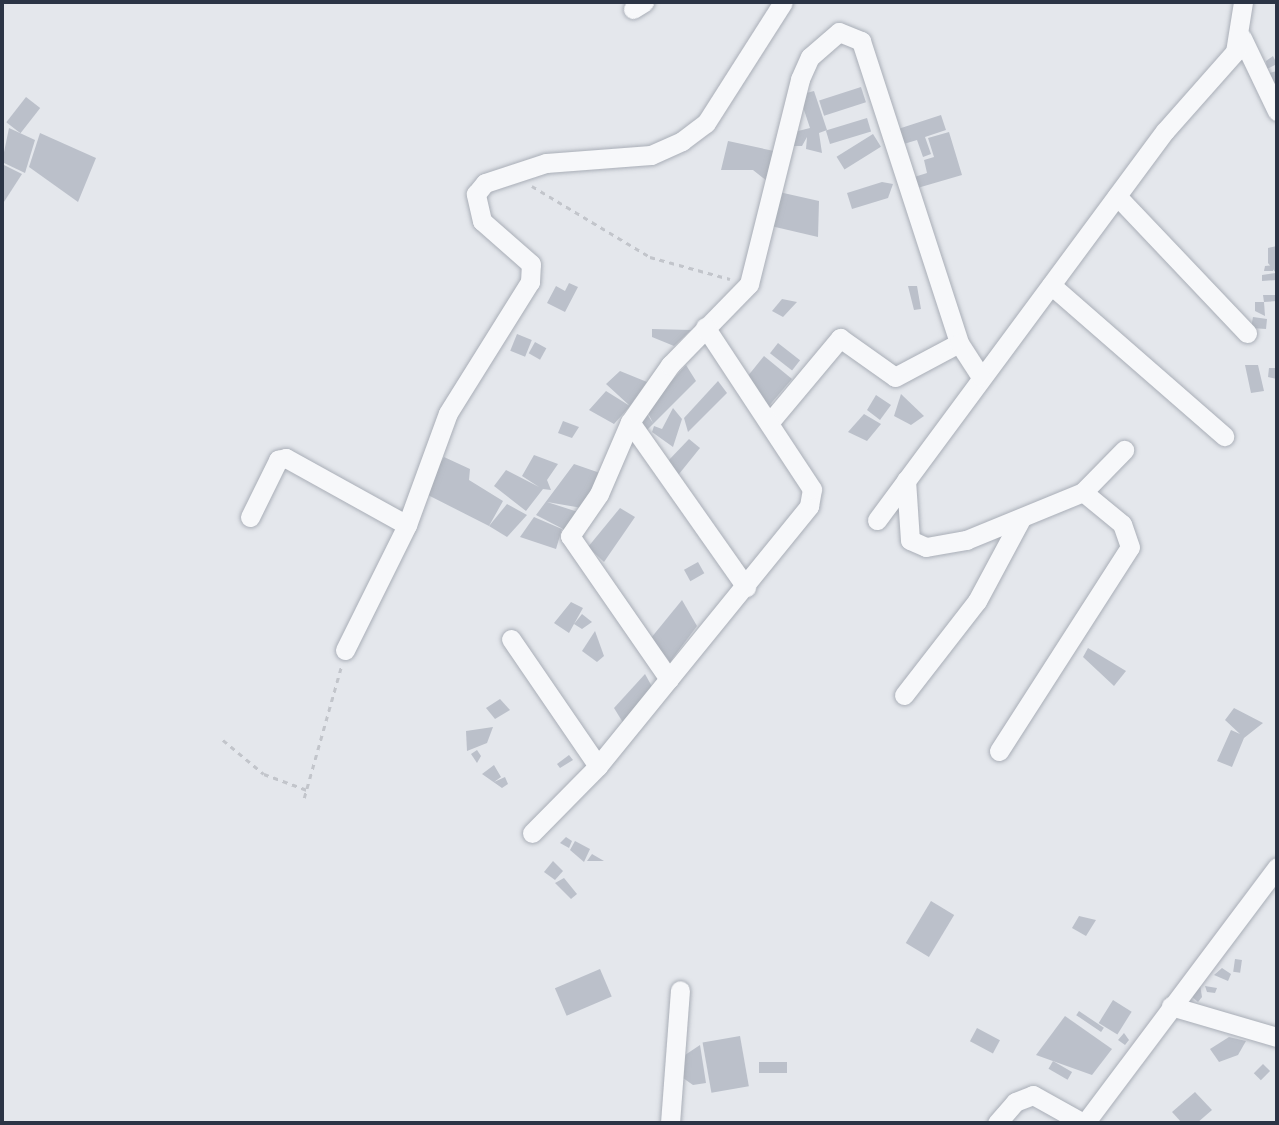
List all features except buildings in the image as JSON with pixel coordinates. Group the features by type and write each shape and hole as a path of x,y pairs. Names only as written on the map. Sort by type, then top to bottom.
{"street":[{"path":"345,650 407,525 448,413 530,282 531,264 522,251 482,221 475,207 485,183 546,163 651,155 682,141 706,123 783,2"},
{"path":"1243,2 1242,38 1277,111"},
{"path":"669,680 570,536 598,494 630,422 705,327 749,284 800,79 827,38 851,33 865,54 959,344 981,377"},
{"path":"877,520 1117,196 1242,38"},
{"path":"1117,196 1247,333"},
{"path":"1051,285 1224,436"},
{"path":"533,833 598,766 746,587 794,528 813,489 705,327"},
{"path":"769,423 840,338 895,377 959,344"},
{"path":"630,422 746,587"},
{"path":"906,480 914,546 966,540 1083,492 1124,450"},
{"path":"250,517 278,460 286,458 407,525"},
{"path":"999,751 1130,547 1122,524 1083,492"},
{"path":"904,695 977,601 1021,519"},
{"path":"511,639 598,766"},
{"path":"997,1123 1015,1102 1033,1095 1084,1123 1277,867"},
{"path":"670,1123 680,990"},
{"path":"1171,1006 1277,1037"}],"path":[{"path":"513,172 603,233 650,257 749,284"},
{"path":"304,798 345,650"},
{"path":"223,740 264,774 307,790"}]}
